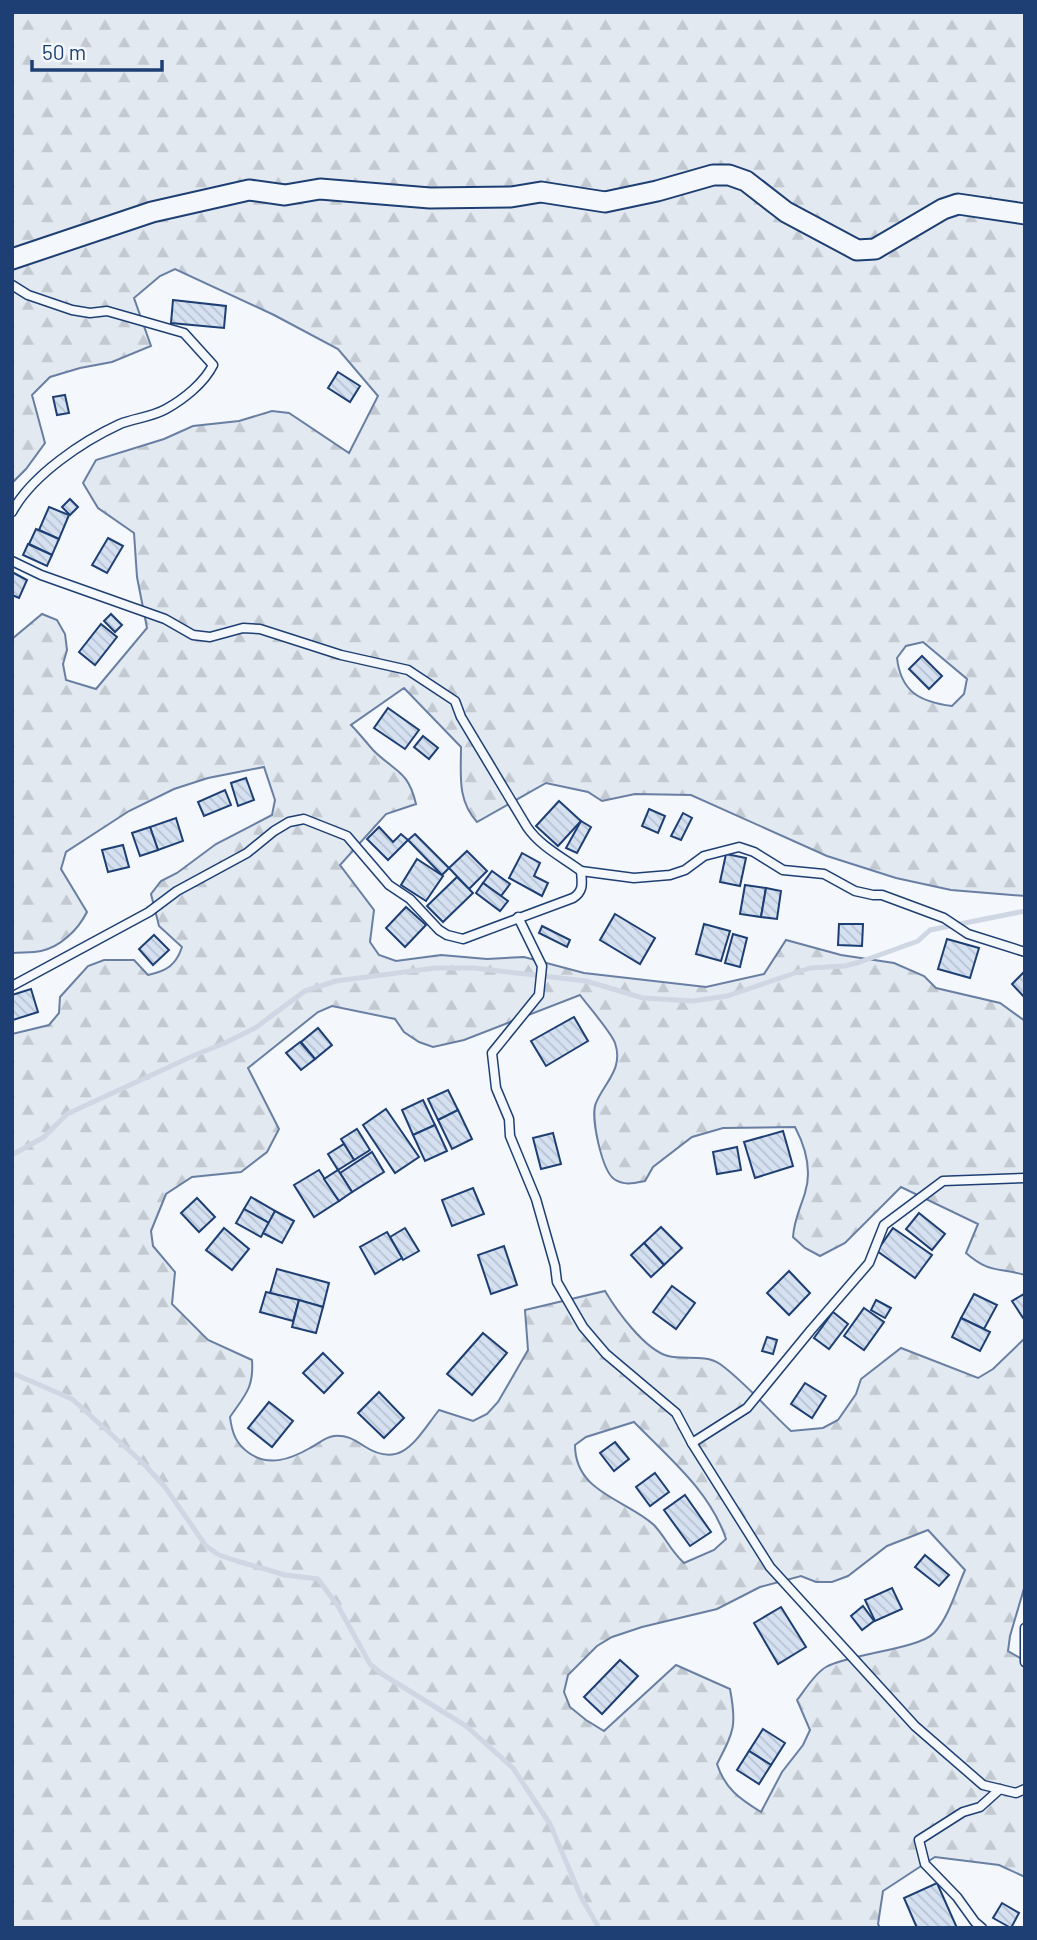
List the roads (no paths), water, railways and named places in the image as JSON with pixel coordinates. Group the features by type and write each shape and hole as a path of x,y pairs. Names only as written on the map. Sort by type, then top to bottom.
{"street":[{"path":"12,259 152,212 249,190 285,195 320,189 430,198 510,197 541,191 605,202 713,175 729,175 746,181 786,212 857,250 875,249 943,209 958,204 1025,214"}],"lane":[{"path":"12,285 28,295 72,310 90,313 107,311 184,333 213,365 206,379 167,409 113,428 49,468 12,512"},
{"path":"12,561 41,575 165,619 193,635 210,637 243,628 260,629 341,655 408,670 454,701 532,835 581,871 634,878 670,875 685,870 704,856 739,847 754,852 783,870 824,874 855,891 882,895 944,918 968,934 1025,952"},
{"path":"12,986 149,912 177,891 247,853 289,822 304,819 347,836 389,885 410,899 439,930 463,939 579,894 583,887 581,871"},
{"path":"518,917 542,966 539,995 492,1053 496,1088 509,1119 510,1136 536,1199 557,1282 583,1327 606,1354 676,1413 770,1567 915,1726 983,1784 1016,1793 1025,1789"},
{"path":"692,1443 747,1408 869,1263 884,1225 943,1181 1025,1178"},
{"path":"1025,1628 1025,1662"},
{"path":"982,1928 925,1864 919,1840 964,1812 980,1807 1000,1789"}],"waterway":[{"path":"12,1155 44,1137 67,1114 225,1043 255,1028 305,991 336,981 435,968 474,968 586,981 643,998 693,1001 727,996 810,968 845,966 860,962 918,941 930,930 1025,911"},
{"path":"12,1373 72,1399 143,1463 165,1487 206,1546 219,1555 285,1575 318,1579 338,1606 370,1664 466,1726 513,1768 550,1824 581,1897 599,1928"}]}
